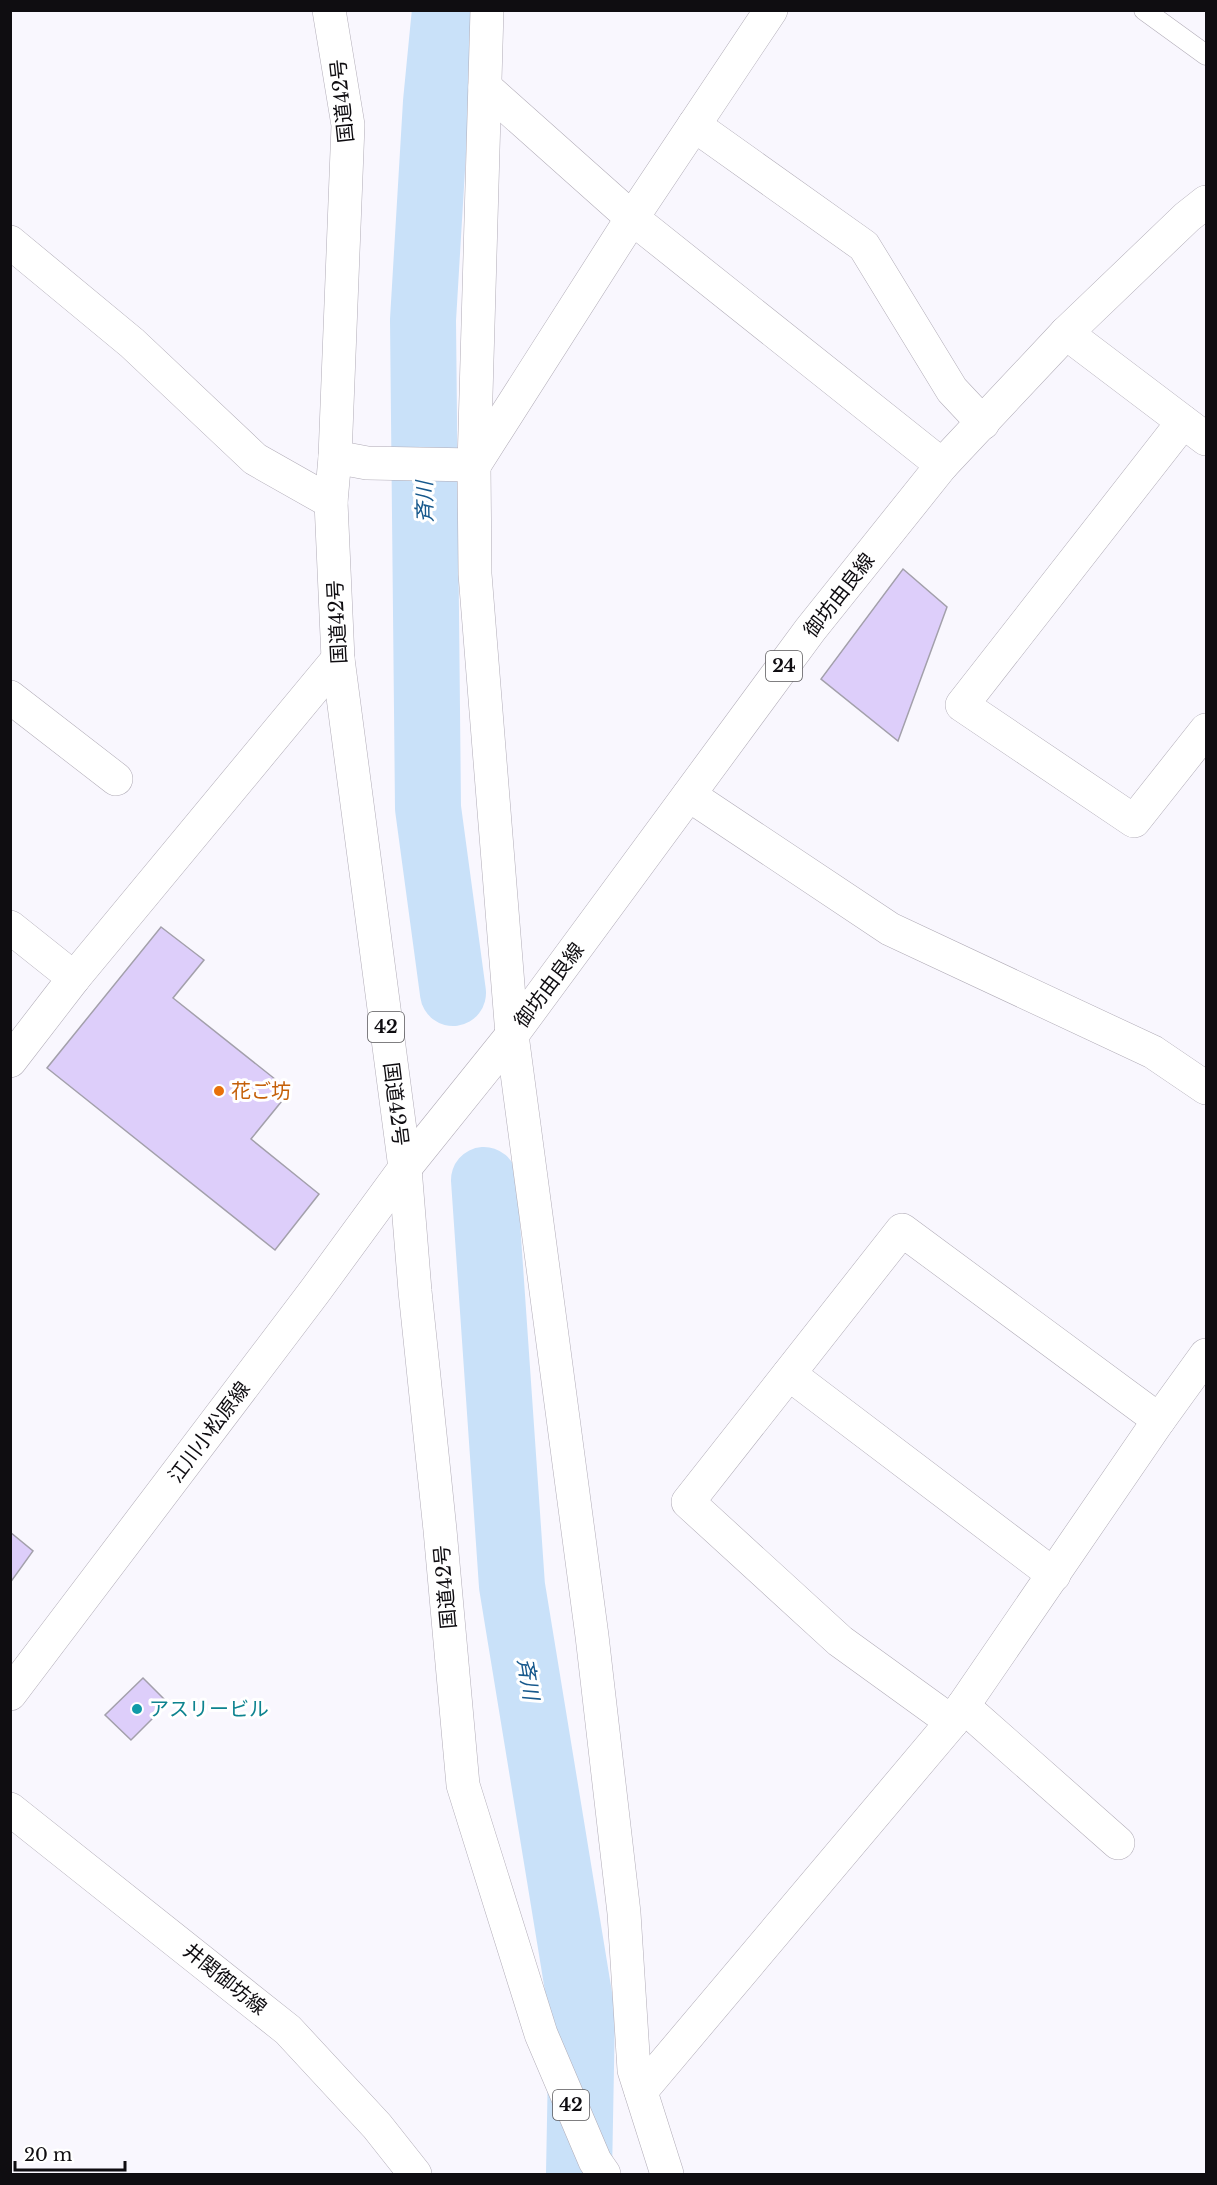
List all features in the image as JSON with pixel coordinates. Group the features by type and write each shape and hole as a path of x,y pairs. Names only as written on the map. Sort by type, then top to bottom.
{"main road":[{"name":"国道42号","path":"329,10 348,124 335,457 330,502 338,659 405,1168 463,1785 541,2034 595,2161 604,2175"},
{"path":"487,10 474,465 475,574 512,1035 592,1636 624,1913 634,2070 667,2175"},
{"path":"474,465 632,218 771,10"},
{"path":"485,87 632,218 942,465"},
{"path":"694,125 864,246 952,390 983,423"},
{"name":"御坊由良線","path":"405,1168 512,1035 810,630 942,465 1066,333 1187,217 1206,202"},
{"path":"10,242 132,343 255,459 330,502"},
{"path":"1066,333 1195,430 962,705 1134,821 1206,730"},
{"path":"335,457 367,463 474,465"},
{"path":"10,1061 74,978 338,659"},
{"path":"10,697 116,779"},
{"path":"689,795 890,929 1153,1052 1206,1088"},
{"path":"10,927 74,978"},
{"name":"江川小松原線","path":"10,1694 315,1291 405,1168"},
{"path":"1118,1843 958,1714 840,1641 688,1502 902,1230 1159,1420"},
{"path":"641,2091 958,1714 1206,1355"},
{"path":"789,1374 1054,1575"},
{"name":"井関御坊線","path":"10,1809 288,2030 377,2126 415,2175"}],"lane":[{"path":"1144,10 1206,55"}],"building":[{"path":"903,569 947,607 898,741 821,679"},
{"path":"161,927 204,960 173,998 290,1091 251,1139 319,1194 275,1250 47,1068"},
{"path":"10,1532 33,1551 10,1583"},
{"name":"アスリービル","path":"143,1678 168,1703 131,1740 105,1715"}],"waterway":[{"name":"斉川","path":"445,10 436,102 423,320 428,808 453,993"},
{"name":"斉川","path":"484,1180 512,1586 582,2013 579,2174"}],"place":[{"name":"花ご坊","path":"219,1091"},
{"name":"アスリービル","path":"137,1709"}]}
